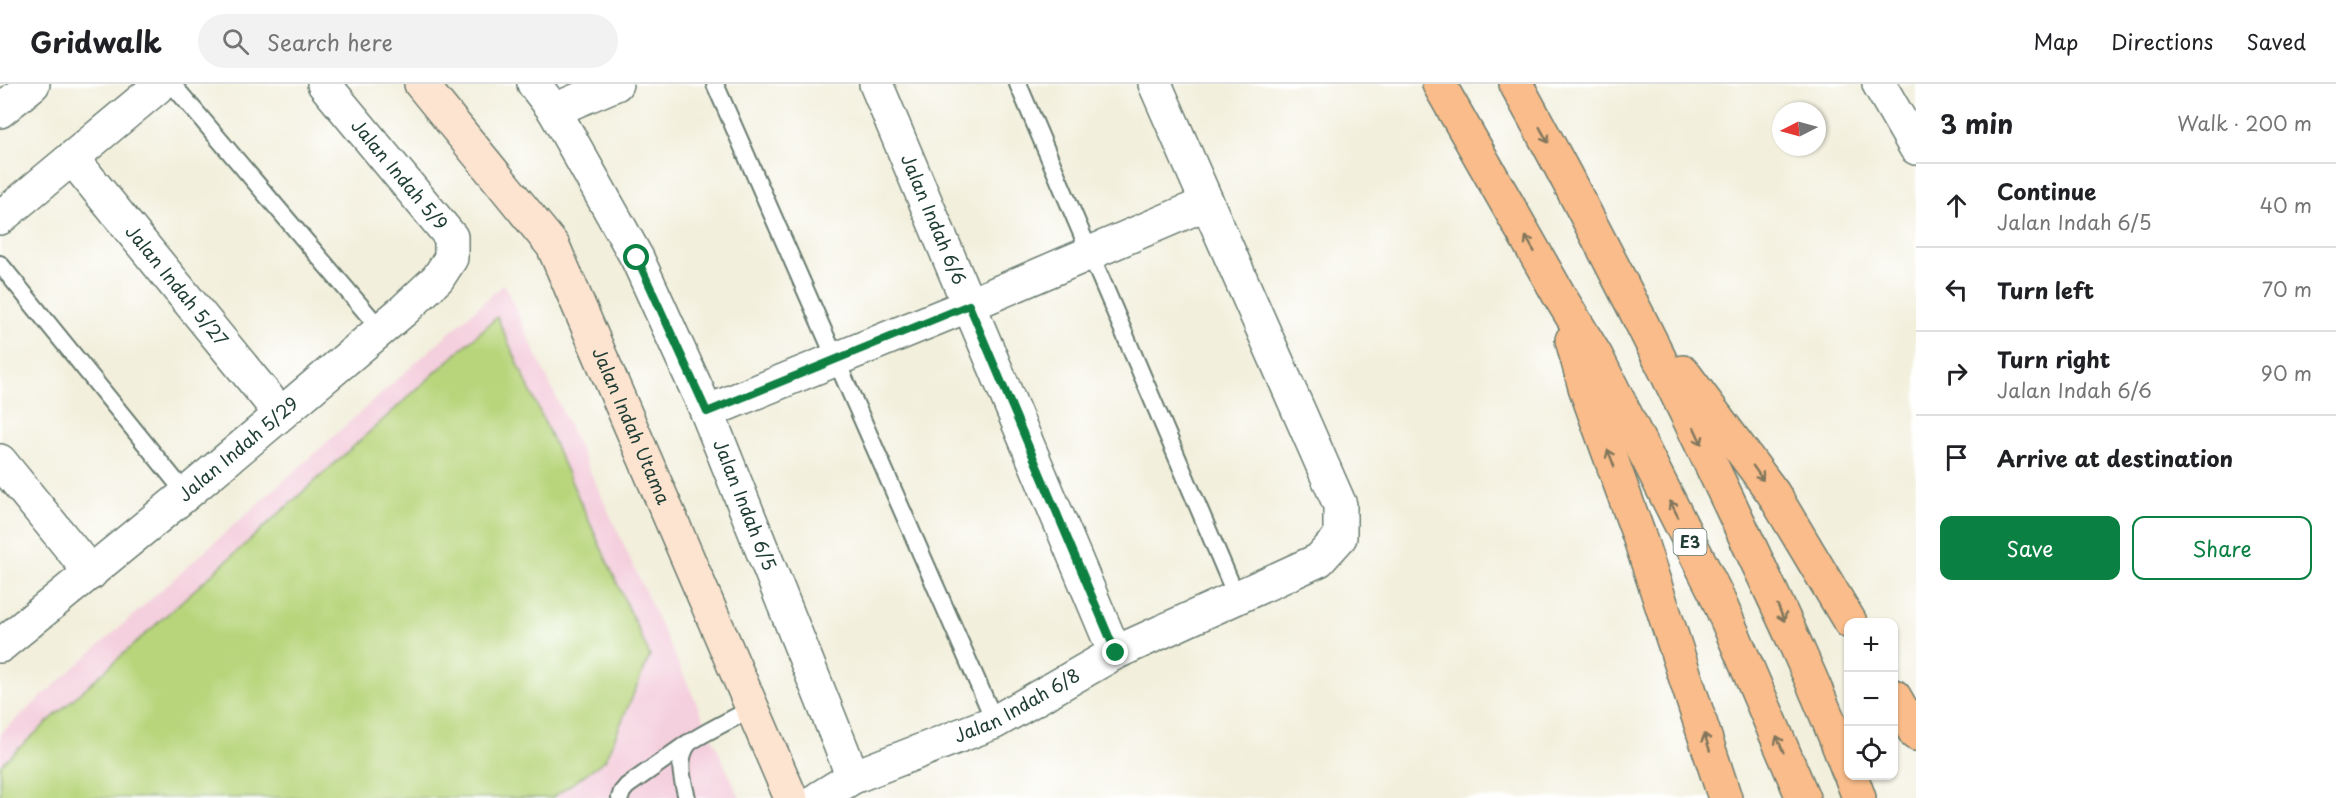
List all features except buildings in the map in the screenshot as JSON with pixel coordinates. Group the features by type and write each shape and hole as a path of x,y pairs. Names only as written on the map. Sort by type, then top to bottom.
{"highway":[{"name":"E3","path":"1439,84 1596,356 1715,592 1803,798"},
{"path":"1516,84 1679,394 1776,601 1844,761"},
{"path":"1559,295 1585,387 1638,533 1725,798"},
{"path":"1635,308 1773,493 1848,618"},
{"path":"1898,704 1916,734"},
{"path":"1852,780 1859,798"}],"main road":[{"name":"Jalan Indah Utama","path":"422,84 553,246 791,798"}],"street":[{"path":"0,218 161,84"},
{"name":"Jalan Indah 5/9","path":"324,84 451,237"},
{"name":"Jalan Indah 6/5","path":"534,84 554,110 637,258 707,412 853,777"},
{"path":"554,110 616,84"},
{"name":"Jalan Indah 6/6","path":"876,84 1116,653"},
{"path":"707,412 969,305 1207,203 1155,84"},
{"path":"1879,84 1916,148"},
{"name":"Jalan Indah 5/27","path":"72,158 280,413"},
{"name":"Jalan Indah 6/8","path":"819,798 853,777 995,722 1116,653 1319,560 1340,537 1340,505 1207,203"},
{"name":"Jalan Indah 5/29","path":"0,646 91,573 381,330 438,278 451,258 451,237"},
{"path":"0,461 91,573"}],"lane":[{"path":"172,84 381,330"},
{"path":"715,84 995,722"},
{"path":"1018,84 1238,598"},
{"path":"0,264 186,494"},
{"path":"620,798 627,786 688,743 753,708"},
{"path":"687,798 682,759 688,743"}],"shaded area":[{"path":"504,284 740,798 0,798 0,734"}],"green space":[{"path":"497,317 650,656 605,760 552,798 0,798 0,765"}],"route":[{"path":"637,258 707,412 969,305 1116,653"}]}
